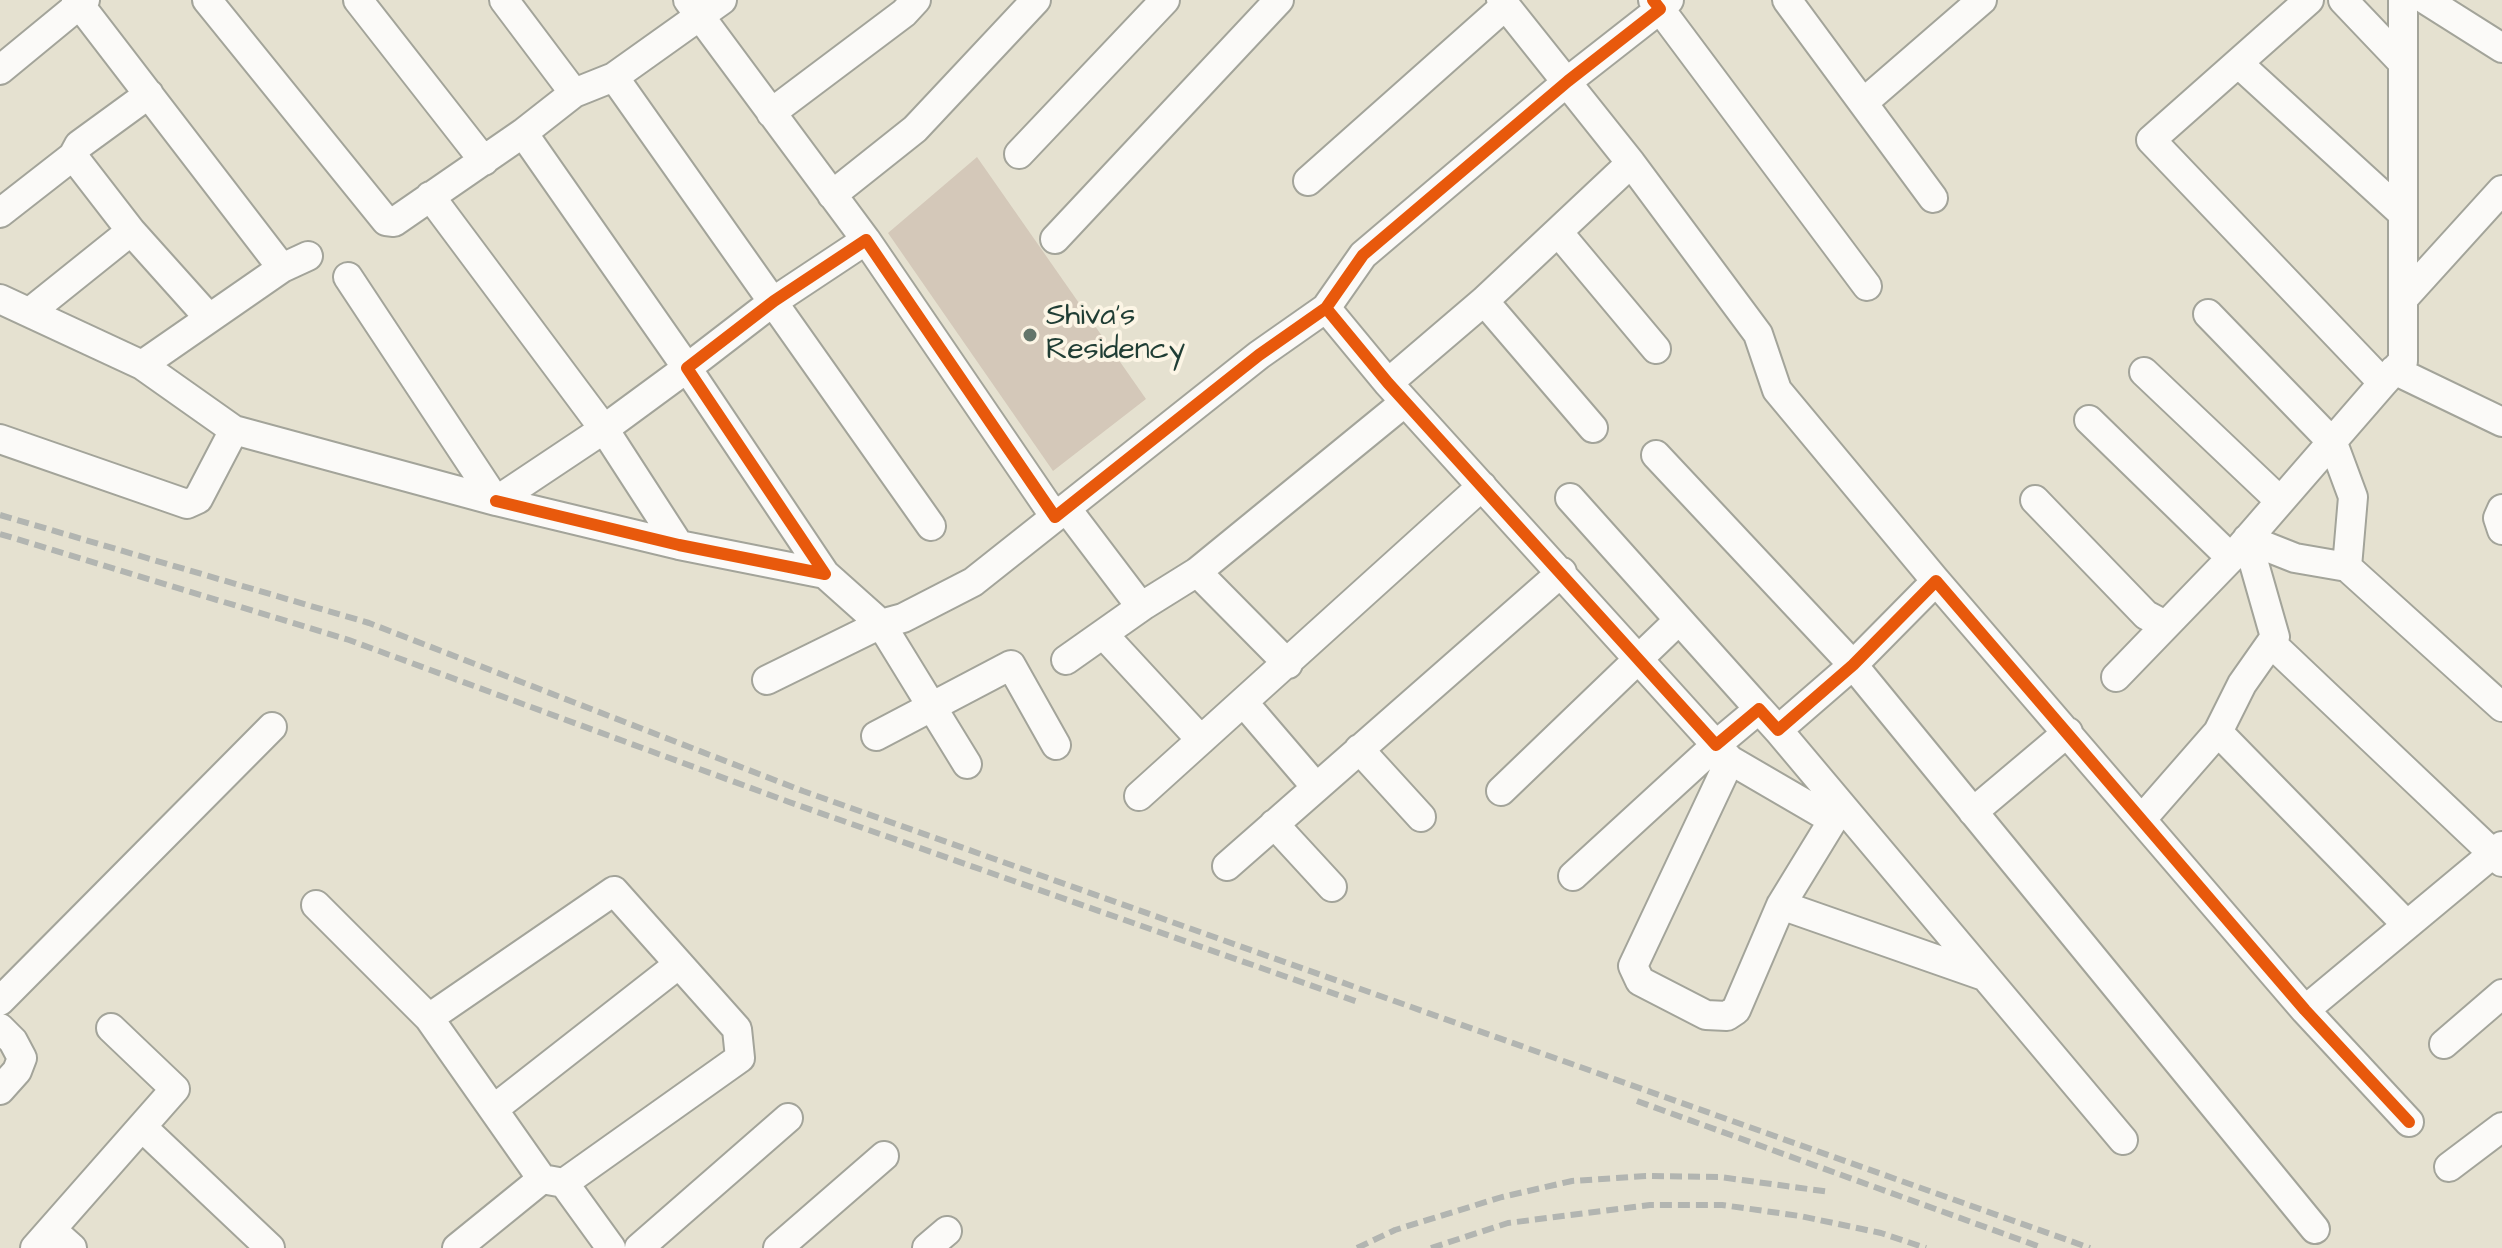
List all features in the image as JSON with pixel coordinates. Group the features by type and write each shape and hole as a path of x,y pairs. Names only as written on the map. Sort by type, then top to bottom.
{"street":[{"path":"207,0 386,221 394,222 484,161 574,93 614,77 693,8 722,0"},
{"path":"358,0 484,161"},
{"path":"504,0 574,93"},
{"path":"771,113 904,13 916,0"},
{"path":"832,195 915,129 1036,0"},
{"path":"1019,154 1165,0"},
{"path":"1055,239 1279,0"},
{"path":"1787,0 1933,198"},
{"path":"1863,103 1982,0"},
{"path":"2309,0 2151,140 2388,377 2502,422"},
{"path":"2343,0 2403,63"},
{"path":"2116,677 2239,549 2403,361 2403,0"},
{"path":"2426,0 2502,48"},
{"path":"0,70 80,1 282,268"},
{"path":"1308,181 1503,3 1568,81 1758,334 1777,390 1936,581 2305,1010 2409,1122"},
{"path":"767,680 881,624 903,618 973,582 1259,355 1326,308 1363,255 1661,3 1867,286"},
{"path":"693,8 866,240 1060,512 1135,599 1144,605"},
{"path":"2238,63 2402,213"},
{"path":"614,77 931,526"},
{"path":"0,213 73,156 79,145 149,94"},
{"path":"523,133 687,368 825,574 881,624 967,764"},
{"path":"73,156 131,231 209,318"},
{"path":"1066,660 1197,572 1397,392 1484,301 1631,163"},
{"path":"2403,299 2502,190"},
{"path":"430,196 604,429 679,545"},
{"path":"30,312 131,231"},
{"path":"1558,232 1656,349"},
{"path":"496,501 604,429 774,301 866,240"},
{"path":"142,365 282,268 308,256"},
{"path":"348,277 496,501"},
{"path":"0,299 142,365 234,430 496,501 679,545 825,574"},
{"path":"1484,301 1593,428"},
{"path":"1326,308 1397,392 1723,752 1837,813"},
{"path":"2208,314 2333,443 2353,497 2347,567"},
{"path":"2144,372 2280,501"},
{"path":"2089,420 2239,549 2275,632 2272,644 2242,684 2218,732 2142,819"},
{"path":"0,439 187,504 198,499 234,430"},
{"path":"1656,455 1853,665 2315,1229"},
{"path":"1139,796 1482,486"},
{"path":"1570,498 1768,720 1837,813 2123,1140"},
{"path":"2035,500 2146,615 2165,625"},
{"path":"2502,509 2498,518 2502,530"},
{"path":"2239,549 2347,567 2502,707"},
{"path":"1197,572 1288,664"},
{"path":"1227,866 1562,572"},
{"path":"1573,876 1723,752 1853,665 1936,581"},
{"path":"1501,791 1679,620"},
{"path":"1103,634 1201,740"},
{"path":"2272,644 2499,854 2305,1010"},
{"path":"876,736 1011,665 1056,745"},
{"path":"1244,703 1316,787"},
{"path":"0,1001 272,727"},
{"path":"1973,812 2068,732"},
{"path":"2218,732 2407,925"},
{"path":"1359,749 1421,817"},
{"path":"1723,752 1633,966 1640,981 1716,1019 1736,1010 1781,905 1837,813"},
{"path":"1274,824 1332,887"},
{"path":"429,1018 614,891 737,1029 740,1058 457,1248"},
{"path":"316,905 429,1018 495,1108 611,1248"},
{"path":"1781,905 1981,975"},
{"path":"495,1108 679,964"},
{"path":"2444,1044 2502,994"},
{"path":"0,1028 13,1041 22,1058 17,1071 0,1090"},
{"path":"53,1242 175,1089 111,1028"},
{"path":"639,1248 788,1118"},
{"path":"142,1127 270,1248"},
{"path":"2449,1167 2502,1127"},
{"path":"778,1248 884,1156"}],"building":[{"name":"Shiva's Residency","path":"977,157 1146,399 1053,471 888,233"}],"railway":[{"path":"0,515 369,623 803,791 2090,1248"},
{"path":"0,534 349,640 789,802 1358,1002"},
{"path":"1637,1101 2043,1248"},
{"path":"1357,1248 1395,1230 1502,1197 1572,1181 1646,1176 1720,1177 1830,1192"},
{"path":"1431,1248 1508,1223 1650,1205 1722,1205 1800,1216 1881,1233 1926,1248"}],"cycle path":[{"path":"496,501 679,545 825,574 687,368 774,301 866,240 1055,517 1259,355 1326,308 1363,255 1568,81 1660,9 1653,0"},
{"path":"1326,308 1388,383 1716,745 1759,709 1778,730 1853,665 1936,581 2305,1010 2409,1122"}],"place":[{"name":"Shiva's Residency","path":"1030,335"}]}
